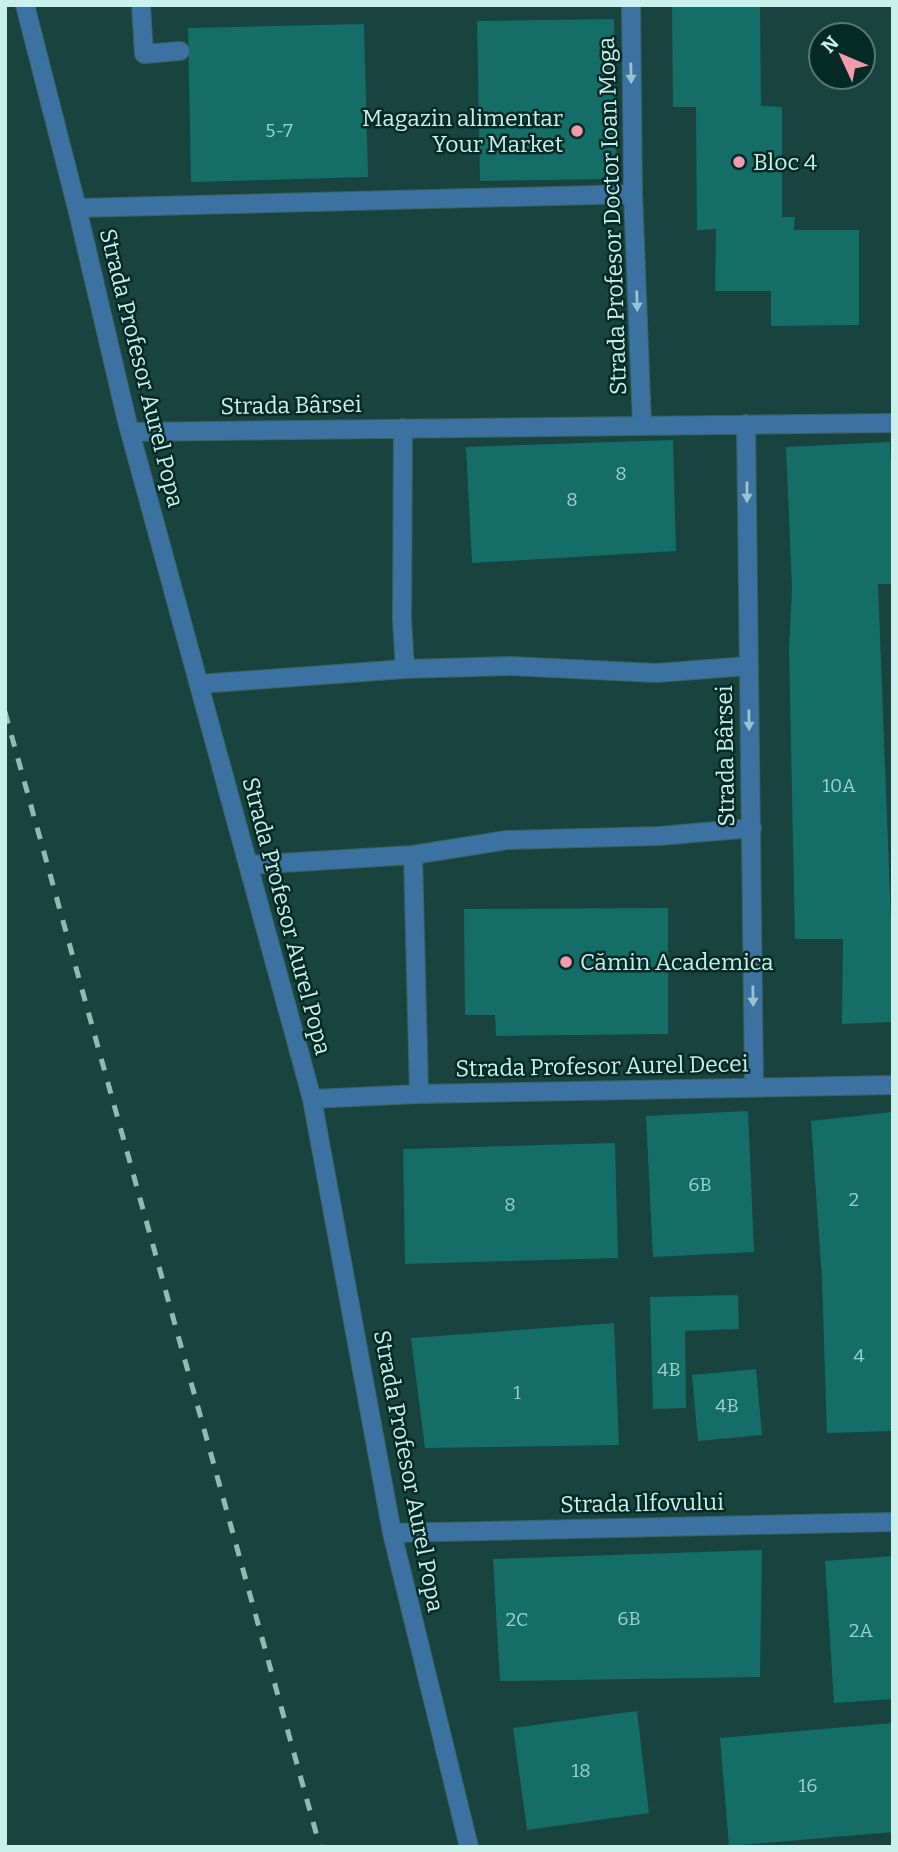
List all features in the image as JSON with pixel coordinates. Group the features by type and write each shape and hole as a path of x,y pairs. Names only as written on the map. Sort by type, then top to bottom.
{"street":[{"name":"Strada Profesor Aurel Popa","path":"25,5 131,432 312,1099 392,1533 469,1847"},
{"path":"141,5 144,54 180,51"},
{"name":"Strada Profesor Doctor Ioan Moga","path":"631,5 633,194 642,425"},
{"path":"76,208 633,194"},
{"name":"Strada Bârsei","path":"131,432 893,423"},
{"name":"Strada Bârsei","path":"746,424 754,1087"},
{"path":"403,428 401,621 405,669"},
{"path":"199,684 405,669 510,666 656,673 748,666"},
{"path":"248,865 413,855 507,840 659,836 752,828"},
{"path":"413,855 419,1094"},
{"name":"Strada Profesor Aurel Decei","path":"312,1099 419,1094 893,1085"},
{"name":"Strada Ilfovului","path":"392,1533 893,1522"}],"building":[{"name":"Bloc 4","path":"672,5 760,5 761,106 782,107 782,217 795,217 794,230 859,230 859,325 771,326 771,291 715,291 716,229 697,230 696,107 673,107"},
{"path":"614,19 617,179 480,181 477,21"},
{"path":"364,24 368,177 191,182 188,28"},
{"path":"673,440 676,551 472,563 466,447"},
{"path":"890,442 893,584 878,584 891,922 893,921 893,1022 842,1024 843,939 795,939 789,649 792,588 786,447"},
{"name":"Cămin Academica","path":"668,908 668,1034 496,1036 495,1015 465,1015 464,909"},
{"path":"748,1111 754,1252 653,1257 646,1116"},
{"path":"893,1112 893,1431 827,1433 822,1280 811,1121"},
{"path":"615,1143 618,1258 405,1264 403,1149"},
{"path":"738,1295 739,1329 685,1331 686,1408 653,1409 650,1297"},
{"path":"614,1323 619,1445 425,1448 411,1338"},
{"path":"756,1369 762,1435 698,1441 692,1375"},
{"path":"762,1550 760,1677 500,1681 493,1559"},
{"path":"893,1556 893,1699 834,1703 825,1561"},
{"path":"637,1711 649,1813 527,1830 513,1728"},
{"path":"893,1723 893,1832 729,1846 720,1738"}],"railway":[{"path":"5,712 320,1847"}],"place":[{"name":"Magazin alimentar Your Market","path":"577,131"},
{"name":"Bloc 4","path":"739,162"},
{"name":"Cămin Academica","path":"566,962"}]}
